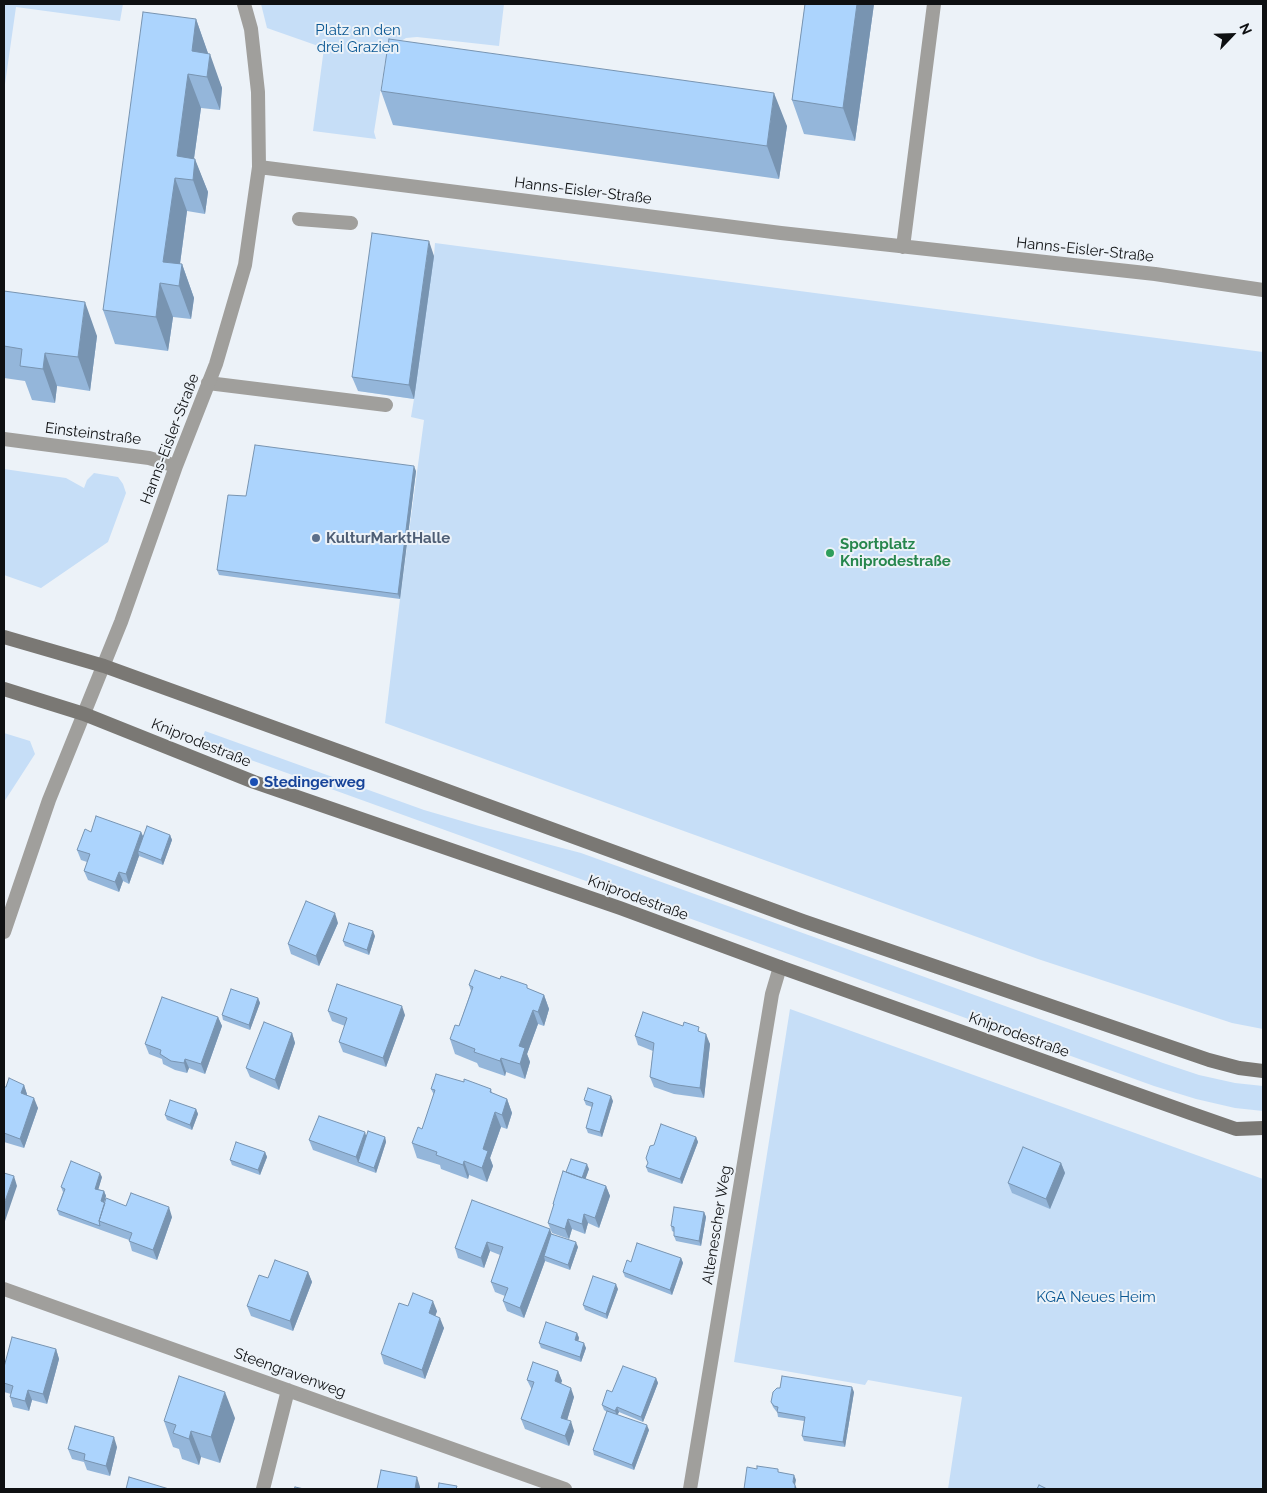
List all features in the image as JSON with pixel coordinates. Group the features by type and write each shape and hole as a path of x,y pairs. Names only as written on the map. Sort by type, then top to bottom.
{"main road":[{"path":"4,637 104,666 803,922 1209,1060 1239,1068 1263,1071"},
{"name":"Kniprodestraße","path":"4,689 84,714 254,782 620,908 780,967 1236,1129 1263,1128"}],"street":[{"name":"Hanns-Eisler-Straße","path":"84,714 121,622 176,466 216,364 245,265 259,167 258,92 251,29 244,4"},
{"path":"903,247 934,4"},
{"name":"Hanns-Eisler-Straße","path":"259,167 782,233 1155,274 1263,290"},
{"path":"299,219 351,223"},
{"path":"208,383 386,405"},
{"name":"Einsteinstraße","path":"4,439 149,458 176,466"},
{"path":"4,932 49,800 84,714"},
{"name":"Altenescher Weg","path":"690,1489 772,994 780,967"},
{"name":"Steengravenweg","path":"4,1289 564,1489"},
{"path":"263,1489 288,1390"}],"green space":[{"path":"4,4 123,4 120,21 16,7 4,91"},
{"name":"Platz an den drei Grazien","path":"261,4 504,4 499,46 417,37 406,38 393,46 385,62 374,132 376,139 313,131 324,48 267,28"},
{"name":"Sportplatz Kniprodestraße","path":"435,243 1263,352 1263,1029 1232,1023 1038,959 385,723 424,420 411,417 414,399 358,391 434,255"},
{"path":"4,469 66,478 84,488 87,480 94,473 118,477 126,493 108,542 41,588 4,575"},
{"path":"205,731 424,810 581,853 1163,1063 1199,1075 1235,1083 1263,1086 1263,1111 1235,1108 1196,1099 1154,1086 201,742"},
{"path":"4,733 30,741 35,754 4,802"},
{"name":"KGA Neues Heim","path":"790,1009 1263,1179 1263,1489 948,1489 962,1397 868,1380 865,1385 734,1362"}],"building":[{"path":"805,4 857,4 843,108 792,100"},
{"path":"143,12 196,19 192,51 210,54 207,77 188,74 177,156 195,159 193,180 175,178 163,262 182,264 179,286 160,283 156,317 103,310"},
{"path":"389,39 774,93 767,146 381,91"},
{"path":"372,233 429,241 409,385 352,377"},
{"path":"4,291 85,302 78,357 45,353 43,369 20,366 22,349 4,346"},
{"name":"KulturMarktHalle","path":"255,445 414,466 398,594 217,570 228,495 246,496"},
{"path":"96,816 141,832 126,874 119,872 115,882 84,871 90,854 77,850 85,829 91,832"},
{"path":"147,826 170,835 161,860 138,851"},
{"path":"306,901 335,913 316,956 288,944"},
{"path":"349,923 373,931 367,950 343,941"},
{"path":"475,970 500,979 501,976 527,985 527,988 544,995 538,1012 533,1010 519,1046 525,1048 520,1064 501,1058 500,1061 474,1052 475,1049 450,1039 455,1025 459,1026 473,987 469,985"},
{"path":"337,984 402,1006 383,1058 339,1042 347,1018 328,1011"},
{"path":"231,989 258,998 249,1025 222,1015"},
{"path":"162,997 218,1017 201,1064 185,1059 184,1063 171,1061 160,1054 161,1050 145,1044"},
{"path":"643,1012 683,1026 684,1022 699,1027 698,1031 706,1034 700,1088 670,1084 650,1077 654,1043 635,1036"},
{"path":"264,1022 292,1033 275,1080 246,1068"},
{"path":"436,1074 464,1082 464,1079 491,1089 490,1092 507,1099 502,1115 495,1112 483,1149 488,1151 482,1168 464,1161 463,1165 436,1155 437,1152 412,1143 418,1127 422,1129 435,1090 431,1089"},
{"path":"9,1078 24,1085 21,1093 34,1098 20,1139 4,1133 4,1087 6,1087"},
{"path":"588,1088 611,1096 600,1132 586,1128 593,1103 584,1100"},
{"path":"170,1100 196,1109 190,1125 165,1115"},
{"path":"319,1116 365,1132 356,1157 309,1140"},
{"path":"661,1124 696,1137 680,1179 646,1167 648,1163 646,1158 650,1146 654,1145"},
{"path":"368,1131 385,1137 374,1168 358,1162"},
{"path":"236,1142 265,1152 258,1170 230,1160"},
{"path":"1023,1147 1061,1163 1046,1199 1008,1183"},
{"path":"571,1159 587,1164 582,1178 566,1172"},
{"path":"71,1161 100,1173 95,1189 104,1191 101,1201 105,1203 99,1221 100,1226 57,1210 65,1189 61,1187"},
{"path":"563,1171 606,1186 595,1218 584,1214 582,1224 568,1219 565,1229 548,1223"},
{"path":"4,1173 14,1176 4,1204"},
{"path":"131,1193 169,1207 153,1250 129,1241 132,1233 99,1221 106,1198 126,1206"},
{"path":"472,1200 550,1229 520,1308 503,1301 508,1288 491,1282 503,1247 487,1242 481,1258 455,1248"},
{"path":"674,1207 704,1212 699,1241 674,1236 674,1227 671,1226"},
{"path":"551,1234 576,1242 568,1265 544,1256"},
{"path":"637,1243 681,1258 670,1290 623,1272 627,1260 631,1262"},
{"path":"275,1260 308,1272 290,1321 247,1306 259,1275 268,1278"},
{"path":"593,1276 616,1284 606,1314 583,1305"},
{"path":"413,1293 433,1301 429,1313 440,1318 422,1370 381,1354 399,1303 408,1306"},
{"path":"546,1322 577,1333 575,1340 584,1343 580,1357 539,1343"},
{"path":"12,1337 56,1349 43,1394 28,1390 25,1401 10,1397 13,1386 4,1383 4,1367"},
{"path":"533,1362 558,1371 555,1381 571,1388 561,1418 571,1421 565,1436 521,1419 534,1382 527,1380"},
{"path":"623,1366 656,1378 641,1417 617,1407 615,1411 602,1405 607,1390 612,1392"},
{"path":"179,1376 225,1392 211,1437 191,1431 189,1439 173,1433 176,1425 164,1421"},
{"path":"782,1376 852,1387 843,1442 802,1436 805,1417 777,1412 778,1407 774,1406 771,1402 773,1392 780,1388"},
{"path":"607,1411 647,1425 632,1465 593,1450"},
{"path":"75,1426 114,1437 106,1466 84,1460 85,1454 68,1449"},
{"path":"757,1466 778,1469 778,1472 794,1475 795,1489 744,1489 747,1467 757,1469"},
{"path":"381,1470 417,1477 415,1489 377,1489"},
{"path":"129,1477 169,1489 126,1489"},
{"path":"439,1483 457,1486 456,1489 438,1489"},
{"path":"1039,1485 1047,1489 1037,1489"}],"place":[{"name":"KulturMarktHalle","path":"316,538"},
{"name":"Sportplatz Kniprodestraße","path":"830,553"},
{"name":"Stedingerweg","path":"254,782"}]}
